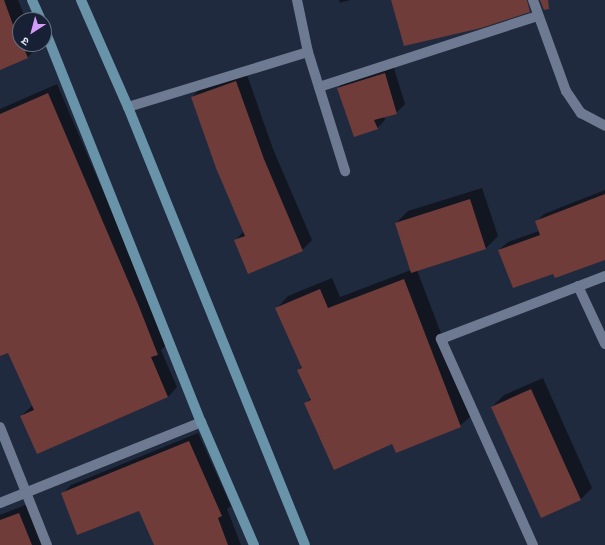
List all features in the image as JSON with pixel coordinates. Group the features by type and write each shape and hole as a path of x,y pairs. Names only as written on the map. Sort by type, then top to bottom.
{"main road":[{"path":"32,0 37,12"},
{"path":"81,0 128,107 305,545"},
{"path":"52,48 201,422 254,545"}],"street":[{"path":"297,0 308,52 345,171"},
{"path":"533,0 566,91 581,112 605,126"},
{"path":"319,87 538,16"},
{"path":"128,107 308,52"},
{"path":"534,545 441,339 605,276"},
{"path":"578,286 605,344"},
{"path":"0,503 201,422"},
{"path":"0,426 47,545"}],"building":[{"path":"0,0 4,0 12,22 12,52 25,52 28,58 0,70"},
{"path":"391,0 527,0 530,12 481,28 404,46"},
{"path":"540,0 548,0 549,9 544,10"},
{"path":"385,73 397,114 374,120 378,129 354,137 337,88"},
{"path":"236,81 264,159 303,251 248,274 234,240 245,236 216,168 191,97"},
{"path":"48,93 138,304 158,355 151,357 168,397 37,454 20,416 34,410 8,353 0,356 0,114"},
{"path":"605,194 605,260 555,278 553,274 513,288 498,250 540,235 535,221"},
{"path":"470,199 486,249 411,273 395,223"},
{"path":"404,279 461,427 396,453 392,444 334,470 304,403 311,400 297,370 302,368 275,308 320,289 328,308"},
{"path":"531,389 581,500 541,518 491,407"},
{"path":"189,441 222,516 218,518 228,545 154,545 139,511 77,535 61,493"},
{"path":"19,513 32,545 0,545 0,520"}]}
